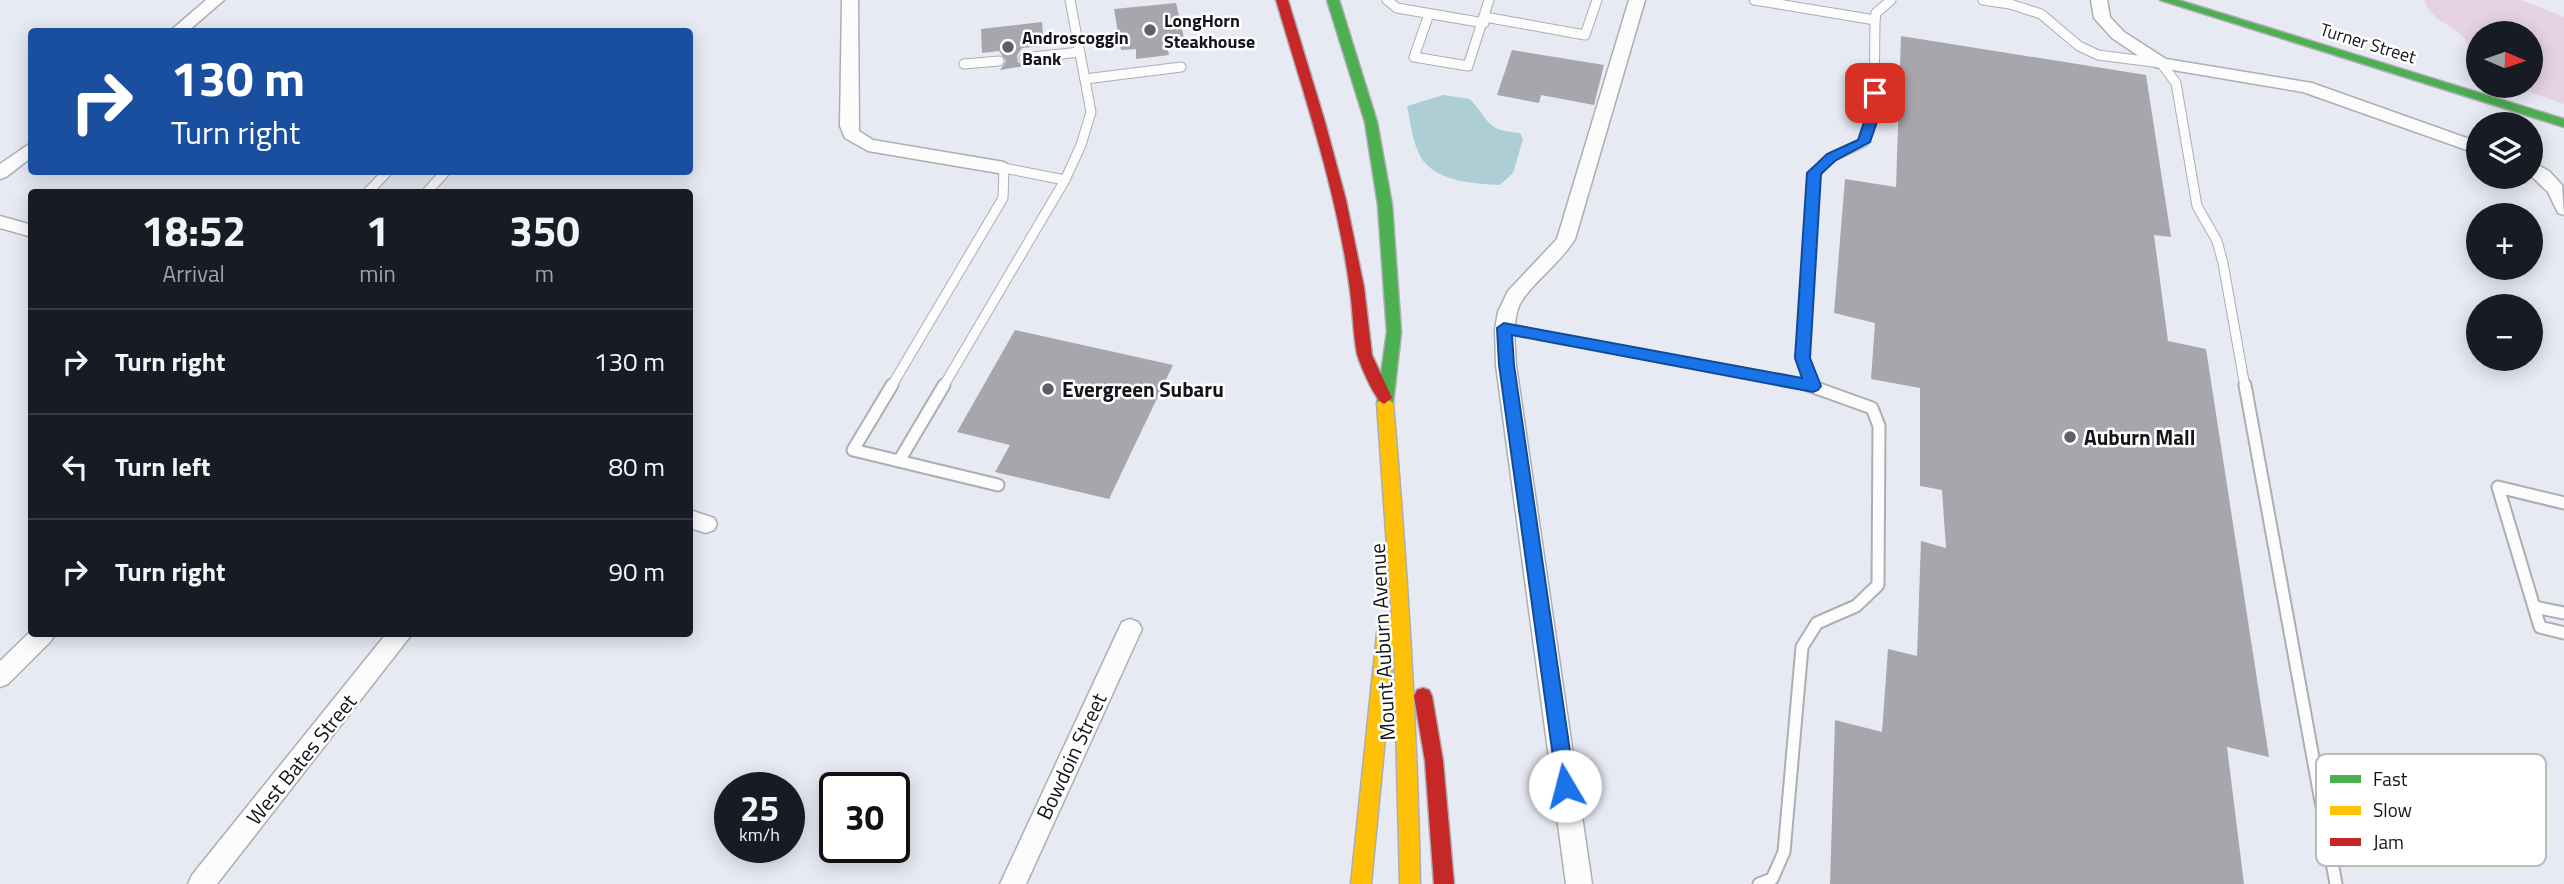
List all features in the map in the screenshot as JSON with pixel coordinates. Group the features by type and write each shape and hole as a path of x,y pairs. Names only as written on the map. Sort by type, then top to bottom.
{"main road":[{"name":"Mount Auburn Avenue","path":"1282,0 1320,122 1339,200 1357,287 1365,355 1385,399"},
{"name":"Mount Auburn Avenue","path":"1333,0 1371,122 1385,205 1394,332 1385,399 1396,526 1409,750 1409,884"},
{"name":"Turner Street","path":"2166,0 2562,122"},
{"name":"Turner Street","path":"2216,0 2485,91 2562,122"},
{"path":"1361,884 1396,526"},
{"path":"1396,526 1434,761 1444,884"}],"street":[{"path":"182,28 216,0"},
{"path":"850,0 849,126 852,134 868,145 1004,168"},
{"path":"1579,884 1506,365 1504,328 1513,298 1558,252 1566,239 1637,0"},
{"path":"2099,0 2102,18 2118,35 2161,63 2306,87 2466,144"},
{"path":"0,173 28,151"},
{"path":"2543,175 2551,180 2559,191 2564,209"},
{"path":"0,222 28,230"},
{"name":"Bowdoin Street","path":"1013,884 1130,629"},
{"path":"0,677 40,637"},
{"name":"West Bates Street","path":"201,884 398,637"}],"lane":[{"path":"899,461 1065,180 1081,145 1091,112 1070,0"},
{"path":"1387,0 1397,8 1428,19 1485,20 1585,35 1597,0"},
{"path":"1428,19 1414,57 1468,66 1485,20 1489,0"},
{"path":"1754,0 1875,20"},
{"path":"1813,386 1802,358 1814,173 1832,157 1864,142 1874,110 1875,13 1891,0"},
{"path":"1983,0 2010,4 2041,14 2079,46 2098,55 2161,63 2176,83 2197,206 2217,241 2223,263 2316,786"},
{"path":"1024,58 1080,52"},
{"path":"964,64 999,61"},
{"path":"1085,79 1181,67"},
{"path":"998,485 853,450 991,221 1003,198 1004,168 1065,180"},
{"path":"371,189 384,175"},
{"path":"430,189 443,175"},
{"path":"1504,328 1813,386 1872,408 1879,426 1878,585 1856,606 1817,623 1802,647 1784,852 1772,879 1759,884"},
{"path":"2564,502 2498,487 2540,627 2564,633"},
{"path":"2535,607 2564,613"},
{"path":"2332,866 2336,884"}],"shaded area":[{"path":"2424,0 2521,0 2564,17 2564,104 2543,97 2543,21 2466,21 2466,41 2430,11"}],"water":[{"path":"1443,95 1470,99 1494,127 1520,133 1523,139 1513,173 1500,185 1471,183 1442,175 1426,164 1418,152 1407,106"}],"building":[{"name":"LongHorn Steakhouse","path":"1176,3 1184,38 1172,40 1173,45 1167,46 1169,55 1136,59 1136,49 1121,50 1114,9"},
{"name":"Androscoggin Bank","path":"1042,22 1044,46 1022,48 1017,56 1018,62 1025,66 1000,70 1006,61 999,51 982,53 981,29"},
{"name":"Auburn Mall","path":"1901,36 2146,75 2171,237 2154,235 2168,341 2206,349 2269,757 2227,747 2244,884 1830,884 1835,720 1882,732 1888,649 1917,656 1921,541 1946,548 1942,490 1920,486 1920,388 1871,379 1875,323 1834,313 1845,179 1896,187"},
{"path":"1512,50 1604,65 1594,105 1541,95 1539,103 1497,95"},
{"path":"1015,330 1173,365 1109,499 995,472 1010,445 957,432"}],"traffic: fast":[{"path":"1333,0 1371,122 1385,205 1394,332 1385,403"},
{"path":"2166,0 2564,123"}],"traffic: slow":[{"path":"1385,403 1402,643 1410,884"},
{"path":"1361,884 1387,624"}],"traffic: jam":[{"path":"1282,0 1319,122 1339,200 1357,287 1365,355 1384,398"},
{"path":"1423,696 1434,761 1444,884"}],"place":[{"name":"LongHorn Steakhouse","path":"1150,30"},
{"name":"Androscoggin Bank","path":"1008,47"},
{"name":"Evergreen Subaru","path":"1048,389"},
{"name":"Auburn Mall","path":"2070,437"}],"route":[{"path":"1565,786 1506,365 1504,328 1813,386 1802,358 1814,173 1832,157 1864,142 1874,110 1875,93"}]}
